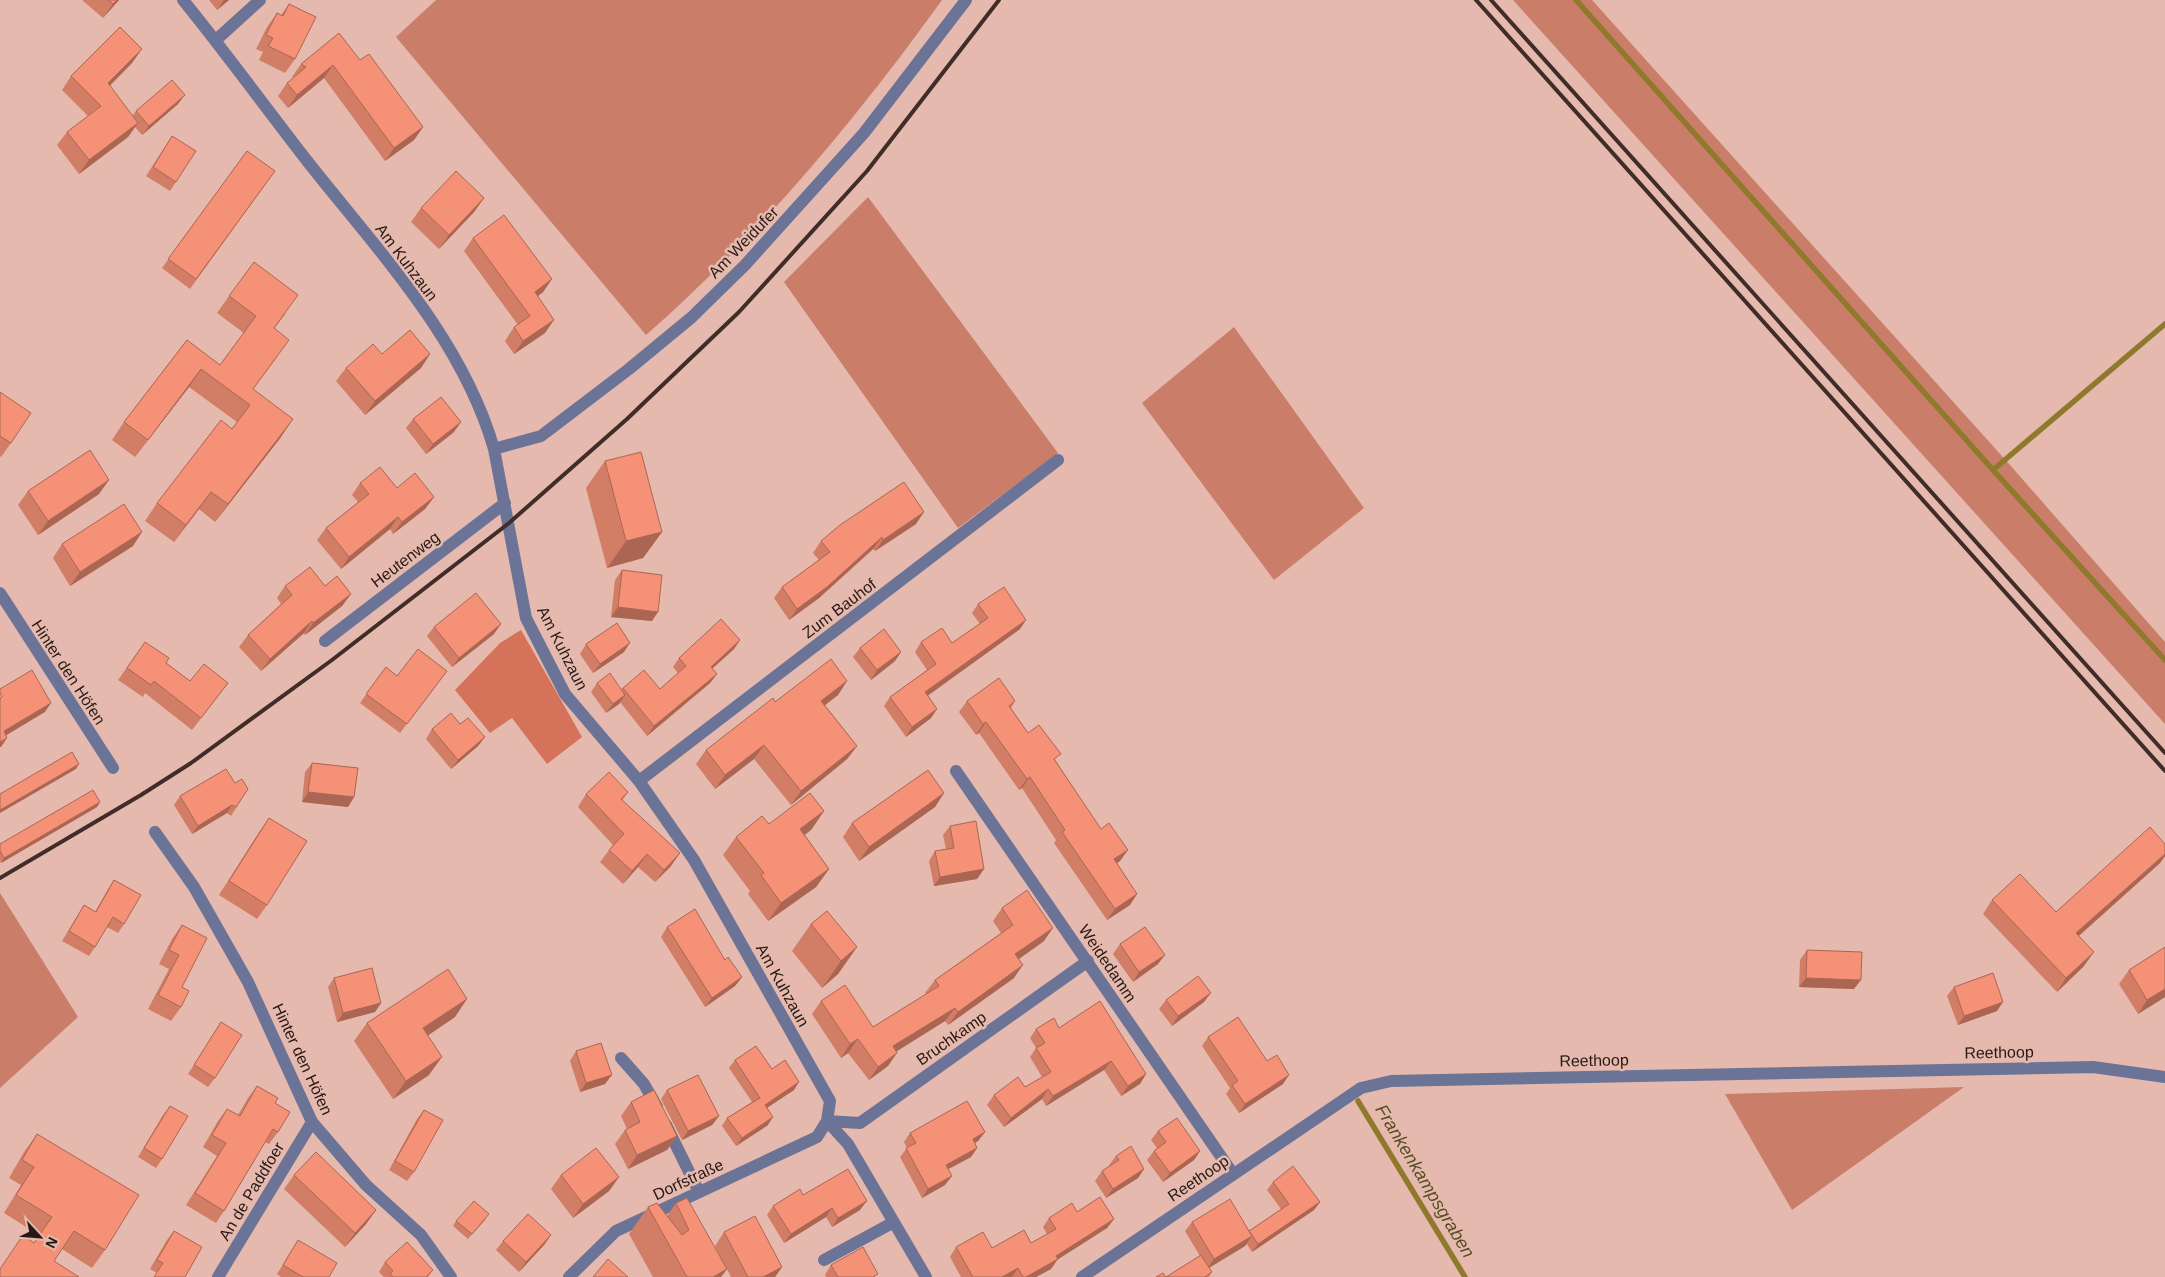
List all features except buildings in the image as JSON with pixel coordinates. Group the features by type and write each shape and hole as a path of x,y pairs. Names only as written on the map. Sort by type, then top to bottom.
{"street":[{"name":"Am Kuhzaun","path":"183,0 216,40 308,162 393,268 457,358 487,424 494,449 526,618 565,694 638,780 694,860 830,1101 827,1122"},
{"path":"216,40 260,0"},
{"name":"Am Weidufer","path":"494,449 541,436 692,318 745,265 858,140 966,0"},
{"name":"Zum Bauhof","path":"638,780 1058,460"},
{"name":"Heutenweg","path":"324,641 505,503"},
{"name":"Hinter den Höfen","path":"0,593 113,768"},
{"name":"Weidedamm","path":"956,771 1233,1174"},
{"name":"Hinter den Höfen","path":"155,832 194,887 248,982 312,1122 366,1185 421,1235 451,1277"},
{"name":"Bruchkamp","path":"827,1122 860,1123 1088,961"},
{"path":"621,1058 644,1084 699,1192"},
{"name":"Reethoop","path":"1082,1277 1361,1088 1391,1081 2093,1066 2165,1077"},
{"name":"An de Paddfoer","path":"218,1277 312,1122"},
{"path":"827,1122 848,1144 926,1277"},
{"name":"Dorfstraße","path":"569,1277 616,1231 817,1137 827,1122"},
{"path":"824,1260 894,1222"}],"shaded area":[{"path":"436,0 942,0 875,90 766,218 646,335 396,37"},
{"path":"1513,0 1592,0 2010,465 2165,642 2165,724"},
{"path":"868,197 1058,453 958,528 784,282"},
{"path":"1234,327 1364,508 1274,580 1142,403"},
{"path":"521,630 582,737 547,764 512,718 490,733 455,690 500,643"},
{"path":"0,893 78,1017 0,1088"},
{"path":"1964,1087 1792,1210 1725,1094"}],"waterway":[{"path":"1576,0 1993,470 2165,660"},
{"path":"1993,470 2165,324"},
{"name":"Frankenkampsgraben","path":"1358,1101 1465,1277"}],"railway":[{"path":"0,878 141,795 191,763 332,660 509,523 627,419 739,312 867,171 999,0"},
{"path":"1476,0 2165,771"},
{"path":"1491,0 2165,753"}]}
